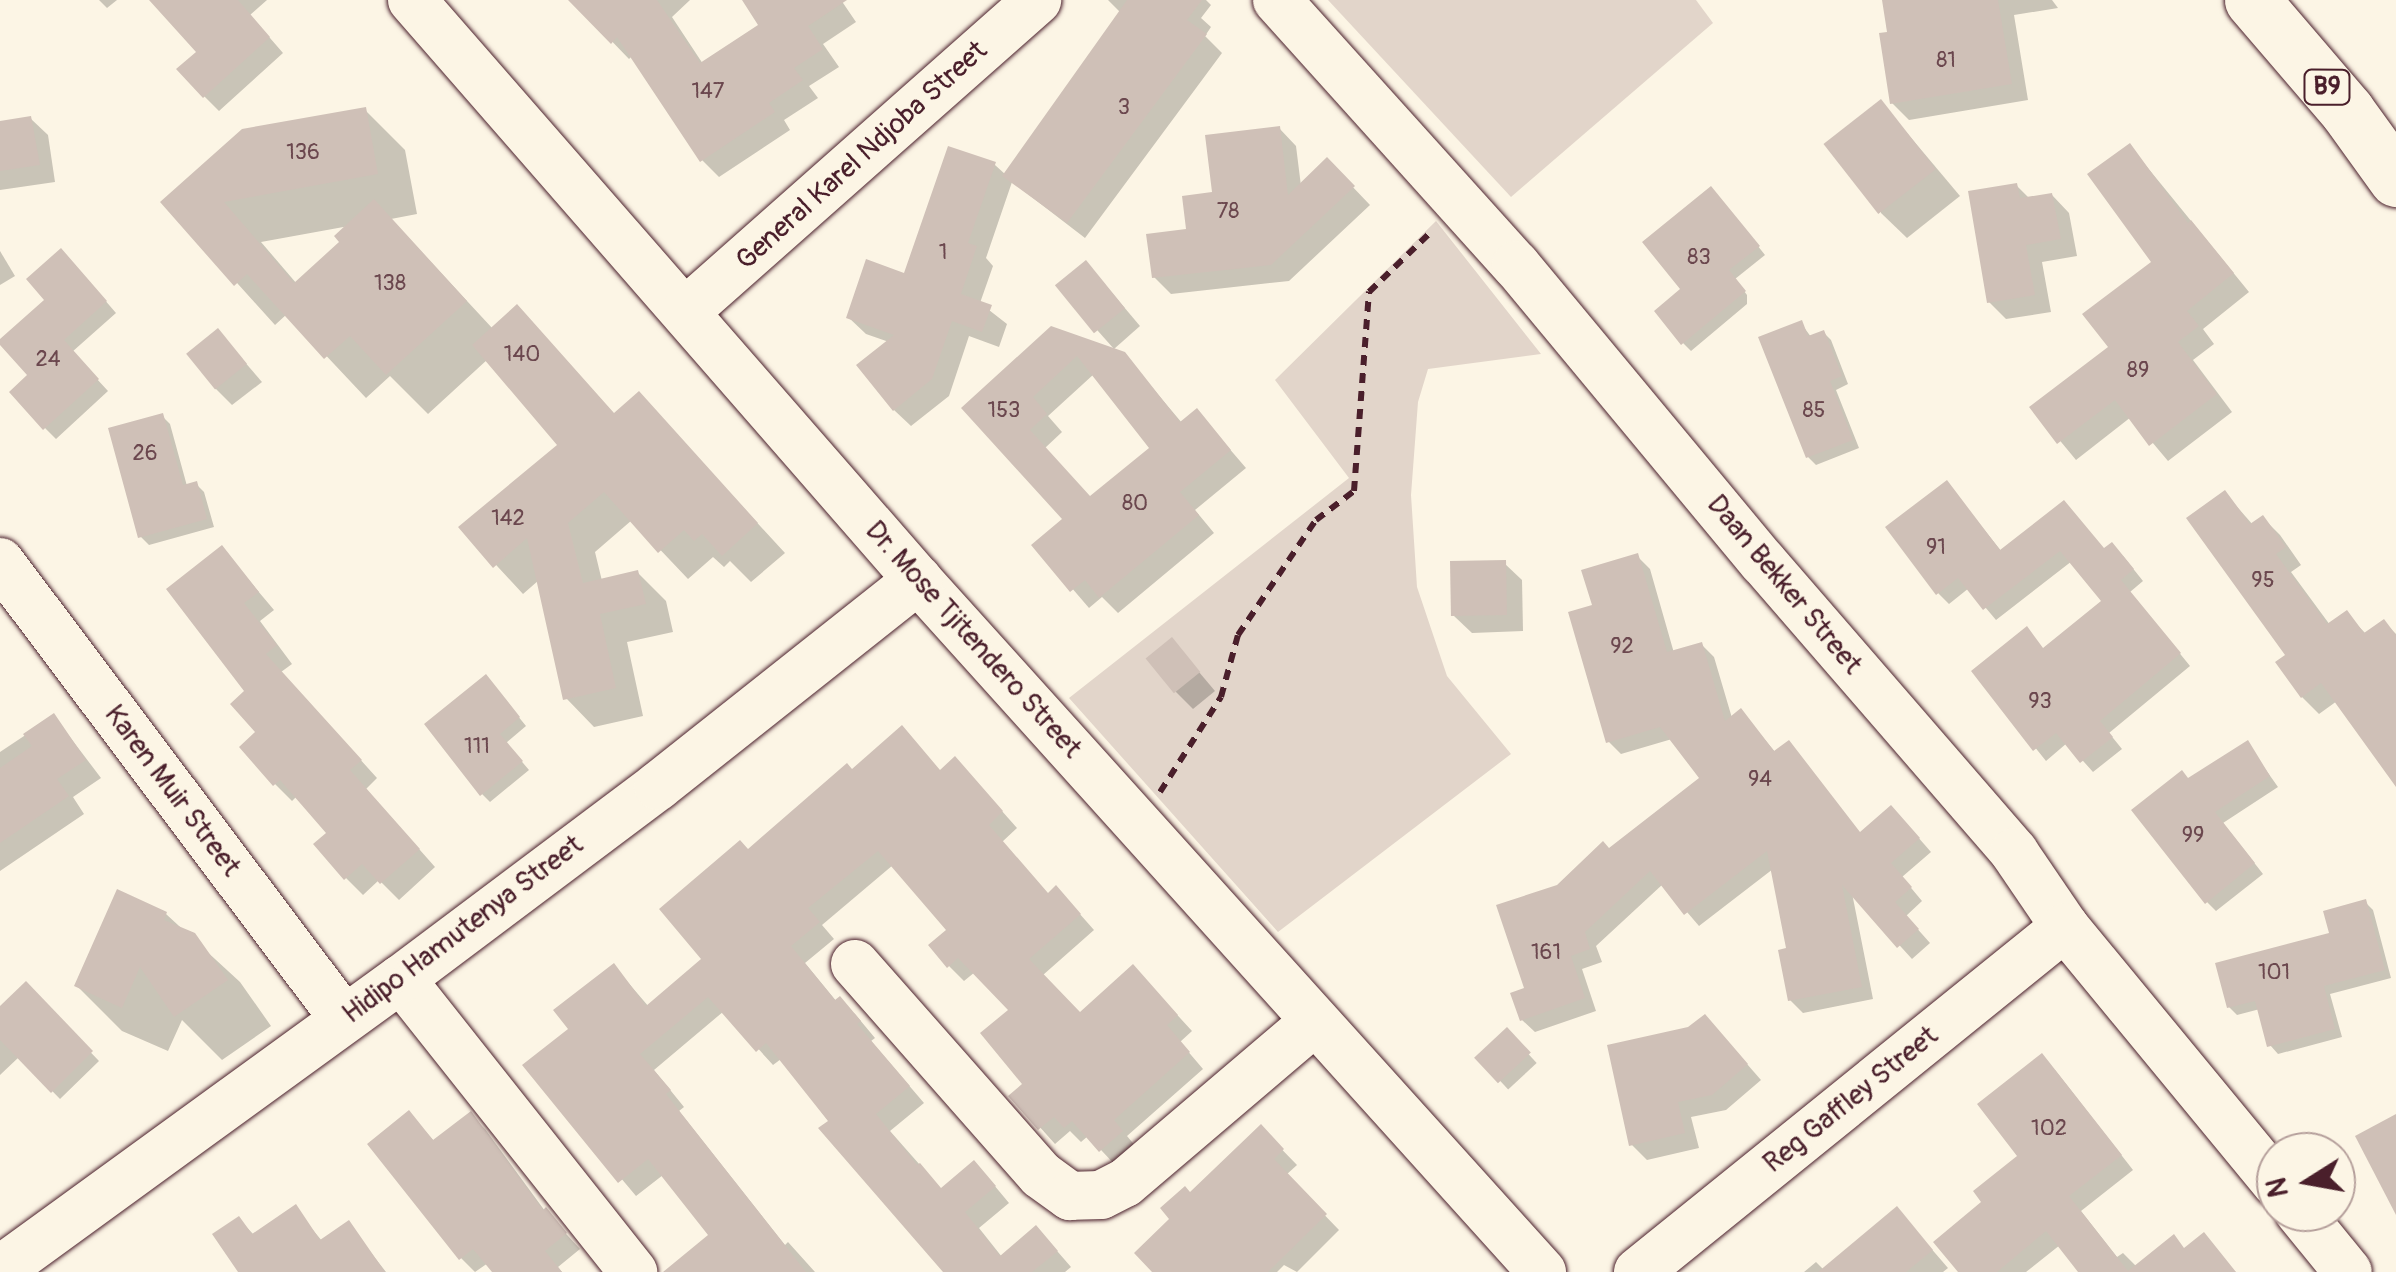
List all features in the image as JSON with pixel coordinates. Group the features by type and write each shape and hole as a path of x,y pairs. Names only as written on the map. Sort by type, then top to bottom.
{"highway":[{"name":"B9","path":"2252,0 2348,111 2396,178"}],"street":[{"name":"Dr. Mose Tjitendero Street","path":"412,0 918,580 1542,1272"},
{"name":"General Karel Ndjoba Street","path":"686,311 1038,0"},
{"name":"Daan Bekker Street","path":"1277,0 1516,265 1763,562 2014,852 2065,927 2256,1159"},
{"name":"Karen Muir Street","path":"0,562 344,1019"},
{"name":"Hidipo Hamutenya Street","path":"0,1270 401,979 658,786 918,580"},
{"name":"Reg Gaffley Street","path":"1638,1272 2065,927"},
{"path":"854,964 1041,1175 1070,1196 1102,1196 1125,1183 1314,1022"},
{"path":"401,979 634,1272"},
{"path":"2316,1232 2348,1272"}],"path":[{"path":"1138,826 1221,697 1238,635 1316,520 1354,491 1369,292 1444,220"}],"shaded area":[{"path":"1328,0 1696,0 1713,23 1511,197"},
{"path":"1436,221 1541,354 1428,369 1418,402 1411,495 1417,587 1447,676 1511,754 1278,932 1069,698 1349,478 1275,380"}],"building":[{"path":"149,0 238,0 270,37 203,98 176,69 196,52"},
{"path":"568,0 657,0 700,63 758,25 742,0 847,0 808,26 823,49 794,68 803,80 769,103 775,112 700,162 617,37 611,44"},
{"path":"1127,0 1202,0 1187,20 1207,34 1067,223 1002,176"},
{"path":"1882,0 1998,0 2012,84 1890,104 1879,33 1887,32"},
{"path":"1881,99 1936,169 1878,214 1823,144"},
{"path":"366,107 378,174 224,202 294,283 339,242 334,236 374,199 467,301 386,375 350,336 324,359 247,274 234,286 160,202 242,129"},
{"path":"31,116 40,165 0,171 0,121"},
{"path":"1280,126 1288,195 1327,157 1355,186 1271,265 1152,278 1146,234 1186,229 1182,196 1212,192 1205,135"},
{"path":"2130,143 2188,223 2191,220 2234,273 2187,311 2199,326 2178,342 2217,394 2149,446 2115,400 2057,444 2029,407 2108,347 2082,314 2151,262 2087,174"},
{"path":"948,146 996,162 968,243 977,246 961,294 992,305 982,332 952,321 932,379 893,411 856,365 894,335 846,318 866,259 904,273"},
{"path":"2017,183 2020,198 2052,193 2061,239 2026,245 2035,295 1987,303 1968,191"},
{"path":"1711,186 1760,246 1729,270 1746,291 1681,345 1654,311 1680,289 1642,242"},
{"path":"61,248 107,301 64,340 99,379 43,430 9,392 27,375 0,345 0,339 44,300 26,279"},
{"path":"1086,260 1125,308 1094,333 1055,285"},
{"path":"517,304 614,413 639,391 758,523 722,556 702,534 694,541 684,530 658,553 604,492 568,523 583,583 638,570 646,604 600,614 616,688 563,700 527,538 493,568 458,527 557,445 472,345"},
{"path":"1802,320 1808,336 1824,330 1842,376 1830,381 1853,440 1806,458 1758,337"},
{"path":"1051,326 1125,352 1180,422 1197,408 1231,450 1180,492 1199,515 1099,598 1085,580 1070,592 1031,545 1062,519 961,408","holes":["1077,356 1149,448 1090,496 1030,430 1047,414 1033,397"]},
{"path":"218,328 247,364 215,390 186,354"},
{"path":"163,413 183,485 197,481 207,519 138,538 108,428"},
{"path":"1947,480 2000,550 2064,500 2104,548 2112,542 2134,569 2121,580 2181,653 2100,721 2113,737 2080,763 2056,733 2033,751 1971,671 2027,626 2043,648 2101,601 2060,551 1983,610 1958,578 1936,595 1885,527"},
{"path":"2225,490 2250,524 2263,515 2286,547 2276,554 2327,624 2347,610 2364,633 2384,619 2396,635 2396,787 2321,683 2301,698 2275,662 2285,655 2186,518"},
{"path":"222,545 259,592 244,603 277,645 266,654 362,760 350,770 420,849 380,884 362,864 344,880 313,844 326,833 280,780 273,786 239,747 255,732 230,704 244,691 166,589"},
{"path":"1638,553 1667,652 1702,642 1725,721 1741,708 1774,751 1789,740 1860,832 1891,805 1920,838 1891,863 1912,887 1895,902 1919,929 1897,948 1842,885 1862,987 1788,1001 1778,950 1786,948 1767,851 1684,915 1650,871 1585,932 1590,949 1571,956 1585,998 1520,1021 1510,993 1524,988 1496,905 1557,885 1603,841 1609,848 1699,778 1660,727 1606,743 1568,612 1592,605 1581,570"},
{"path":"1506,560 1507,615 1451,616 1450,561"},
{"path":"1172,637 1200,672 1174,693 1146,658"},
{"path":"486,674 520,717 500,734 523,761 480,796 424,724"},
{"path":"54,713 86,760 57,779 69,796 0,843 0,768 32,746 23,734"},
{"path":"902,725 940,770 955,756 1003,811 989,825 1048,893 1056,885 1081,914 1029,959 1080,1012 1133,964 1178,1015 1167,1025 1190,1052 1114,1120 1123,1131 1099,1152 1072,1121 1064,1128 1054,1117 1038,1130 1008,1096 1022,1084 980,1033 1008,1010 958,958 947,968 928,945 946,930 878,851 808,908 820,922 791,946 835,1000 840,996 861,1021 857,1024 910,1086 876,1114 917,1165 920,1163 941,1188 974,1160 996,1186 965,1212 1000,1256 1036,1225 1058,1251 1032,1272 943,1272 818,1128 828,1121 766,1043 756,1052 708,997 640,1054 671,1090 666,1094 806,1272 663,1272 708,1235 648,1159 618,1183 522,1065 568,1029 553,1010 614,963 646,1006 701,959 659,909 740,840 748,849 847,763 852,769"},
{"path":"2248,740 2270,776 2215,812 2255,863 2205,904 2131,810 2182,770 2188,778"},
{"path":"117,889 167,912 164,920 195,933 228,980 174,1017 140,967 122,1008 74,986"},
{"path":"2366,899 2385,970 2324,986 2335,1029 2267,1047 2255,1001 2227,1008 2215,963 2329,933 2323,911"},
{"path":"26,981 93,1051 51,1093 0,1040 0,1006"},
{"path":"1705,1014 1748,1064 1712,1095 1678,1102 1685,1133 1629,1146 1607,1045 1688,1027"},
{"path":"1507,1027 1531,1053 1498,1083 1474,1058"},
{"path":"2042,1053 2122,1155 2069,1196 2128,1271 2174,1234 2184,1248 2204,1232 2236,1272 2078,1272 2046,1231 1997,1272 1958,1272 1933,1242 1981,1202 1973,1191 2017,1156 1977,1104"},
{"path":"409,1110 433,1140 471,1111 543,1210 546,1207 567,1233 545,1251 562,1272 492,1272 473,1249 459,1260 367,1144"},
{"path":"2396,1114 2396,1215 2356,1138"},
{"path":"1261,1124 1284,1149 1274,1159 1327,1214 1268,1272 1152,1272 1134,1253 1169,1219 1160,1208 1185,1186 1190,1192"},
{"path":"296,1204 320,1240 349,1220 385,1272 238,1272 212,1234 239,1216 252,1234"},
{"path":"1897,1206 1933,1250 1906,1272 1818,1272"}]}
